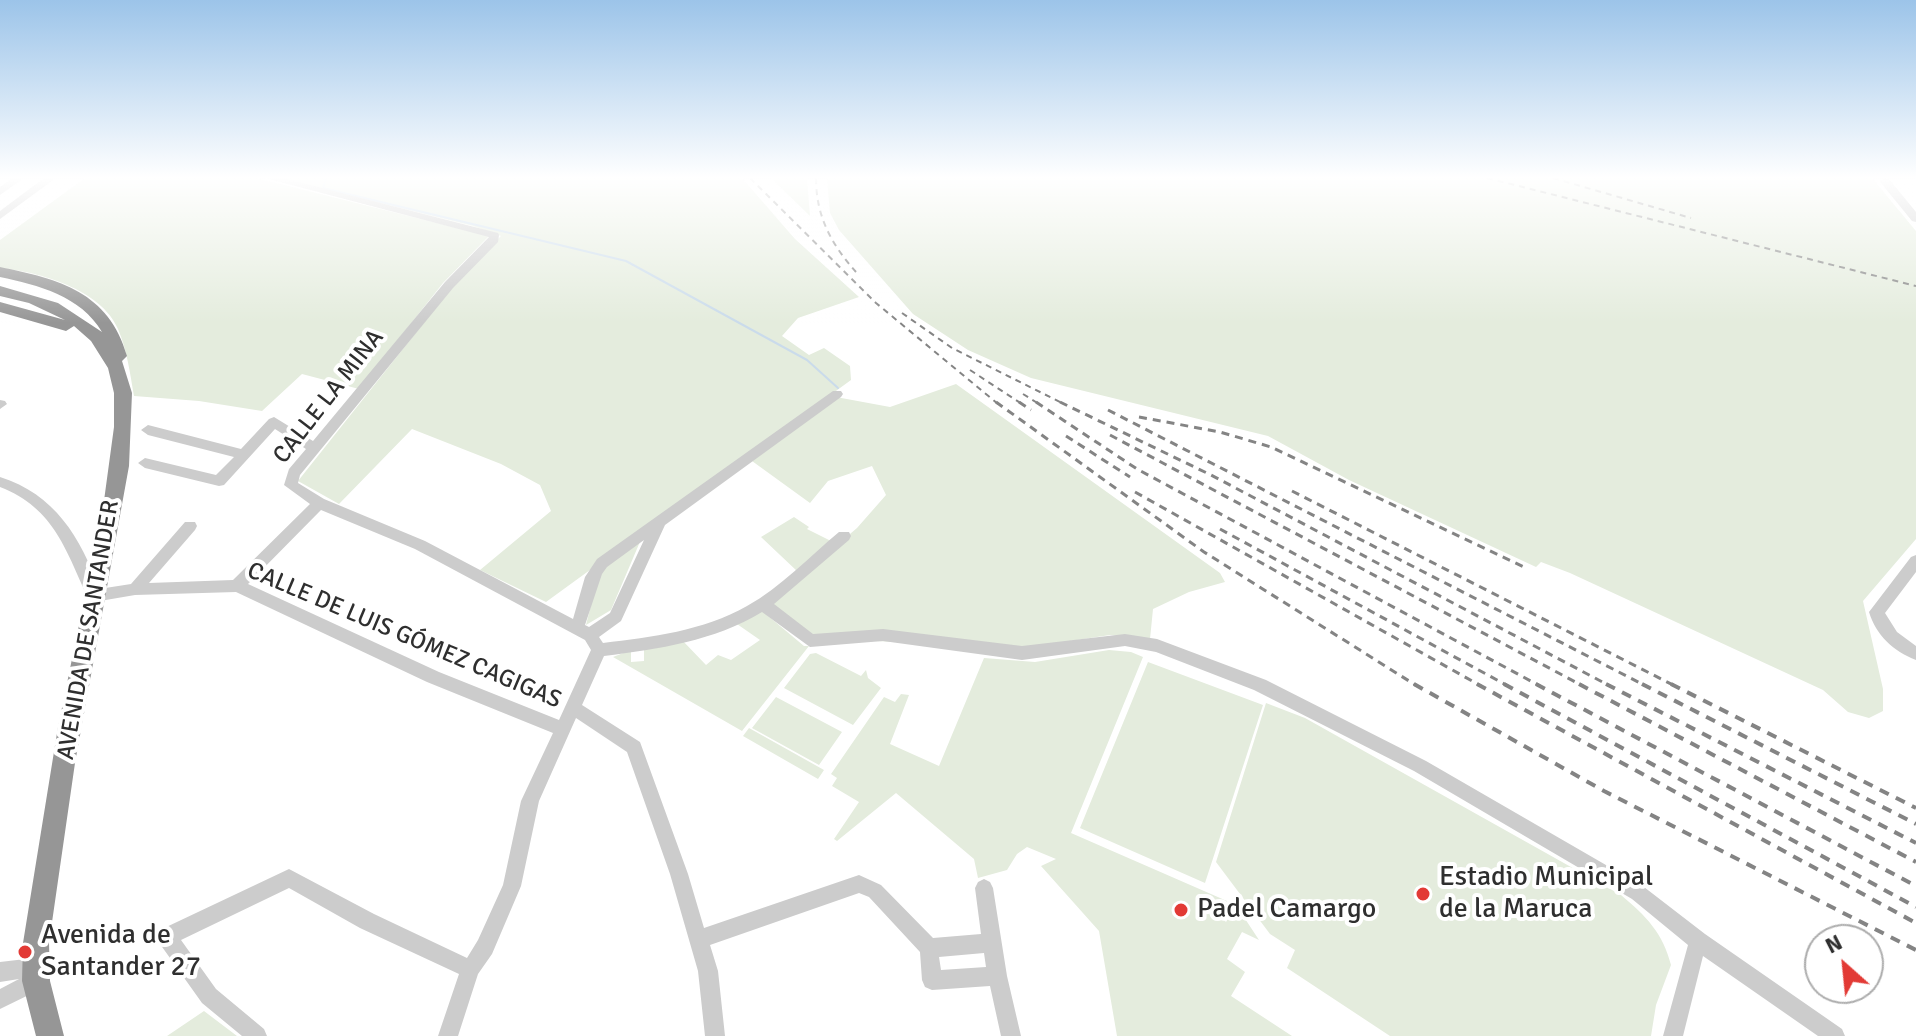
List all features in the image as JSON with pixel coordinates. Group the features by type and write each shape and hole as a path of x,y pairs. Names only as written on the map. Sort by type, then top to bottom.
{"highway":[{"path":"0,272 53,286 95,310 114,336 120,376"},
{"name":"AVENIDA DE SANTANDER","path":"0,291 45,304 71,316 92,332 112,357 120,376 124,399 123,438 93,593 43,891 35,974 50,1036"},
{"path":"0,307 66,326 112,357"}],"street":[{"name":"CALLE LA MINA","path":"460,226 494,235 494,240 449,285 294,473 291,485 319,503 420,545 583,631"},
{"path":"583,631 596,568 837,394"},
{"path":"145,463 219,481 274,422 314,448"},
{"path":"148,430 242,454"},
{"name":"AVENIDA DE SANTANDER","path":"0,482 33,497 71,544 93,593"},
{"path":"237,586 319,503"},
{"path":"583,631 616,617 659,523"},
{"path":"135,589 190,526"},
{"path":"599,650 716,628 762,604 844,536"},
{"path":"1916,561 1877,612 1885,628 1916,653"},
{"name":"CALLE DE LUIS GÓMEZ CAGIGAS","path":"93,593 237,586 433,677 562,729"},
{"path":"762,604 810,641 883,635 1022,653 1112,640 1157,646 1260,685 1420,766 1638,893 1698,941 1835,1036"},
{"path":"583,631 599,650"},
{"path":"448,1036 470,969 512,886 525,816 599,650"},
{"path":"574,708 634,747 708,971 715,1036"},
{"path":"257,1036 209,996 167,937 289,878 367,921 470,969"},
{"path":"699,939 859,884 875,891 929,948 932,980 997,976"},
{"path":"984,888 997,976 1011,1036"},
{"path":"1673,1036 1698,941"},
{"path":"929,948 992,943"},
{"path":"0,972 35,974"},
{"path":"0,999 35,974"}],"green space":[{"path":"19,226 450,226 489,236 443,283 359,389 302,374 262,411 199,401 134,396 121,337 110,315 98,303 67,285 0,268 0,240"},
{"path":"474,226 784,226 859,297 798,318 782,336 809,355 824,348 850,366 851,380 546,602 480,570 551,511 540,485 501,464 412,429 339,504 298,481 461,276 501,236"},
{"path":"837,226 1912,226 1916,231 1916,539 1863,601 1883,689 1883,711 1869,718 1848,712 1823,690 1570,573 1541,562 1536,567 1349,480 1268,436 1031,378 968,350 913,314"},
{"path":"956,384 1220,573 1225,582 1189,592 1153,609 1150,639 1110,635 1024,648 811,638 770,602 857,528 886,495 872,466 828,481 810,503 752,461 836,397 890,407"},
{"path":"794,517 809,527 807,529 833,542 798,572 761,537"},
{"path":"642,537 611,610 586,625 600,569"},
{"path":"761,610 804,646 809,646 742,731 613,657 631,650 631,662 644,661 644,648 682,640 706,665 718,655 731,660 760,640 737,624"},
{"path":"1109,650 1131,652 1143,657 1071,833 1227,901 1222,918 1226,922 1236,905 1259,940 1242,932 1227,959 1245,972 1231,996 1292,1036 1117,1036 1099,931 1041,866 1056,859 1027,847 1017,854 1007,870 978,878 974,859 896,793 837,841 834,839 859,802 832,786 837,778 831,774 884,697 895,702 901,694 909,695 890,744 939,766 984,658 1035,662"},
{"path":"816,653 861,676 866,670 868,678 881,688 853,725 784,688 810,654"},
{"path":"1148,662 1263,705 1205,883 1080,828"},
{"path":"776,697 842,732 819,765 752,728"},
{"name":"Estadio Municipal de la Maruca","path":"1266,703 1305,718 1621,895 1658,934 1671,965 1656,1005 1651,1036 1390,1036 1287,968 1295,950 1270,934 1216,862"},
{"path":"749,728 824,770 818,779 743,736"},
{"path":"204,1011 237,1036 167,1036"}],"waterway":[{"path":"482,226 626,261 807,360 838,388"}],"railway":[{"path":"799,226 876,303 998,404"},
{"path":"826,226 839,251 856,272"},
{"path":"1679,226 1916,286"},
{"path":"902,313 952,348 1060,402"},
{"path":"970,370 1022,404"},
{"path":"1023,394 1039,404"},
{"path":"996,402 1204,552 1417,686"},
{"path":"1036,402 1137,469 1540,686"},
{"path":"1060,402 1211,475 1610,686"},
{"path":"1060,402 1064,404"},
{"path":"1022,404 1031,410"},
{"path":"1108,410 1646,686"},
{"path":"1139,417 1220,432 1271,447 1524,567"},
{"path":"1110,435 1583,686"},
{"path":"1066,436 1130,477"},
{"path":"1292,491 1675,686"},
{"path":"1135,492 1481,686"},
{"path":"1220,529 1508,686"},
{"path":"1414,684 1604,791 1916,950"},
{"path":"1477,684 1916,923"},
{"path":"1504,684 1916,907"},
{"path":"1536,684 1916,886"},
{"path":"1579,684 1916,862"},
{"path":"1606,684 1916,843"},
{"path":"1642,684 1916,824"},
{"path":"1671,684 1916,808"}],"place":[{"name":"Estadio Municipal de la Maruca","path":"1423,894"},
{"name":"Padel Camargo","path":"1181,910"},
{"name":"Avenida de Santander 27","path":"25,952"}]}
